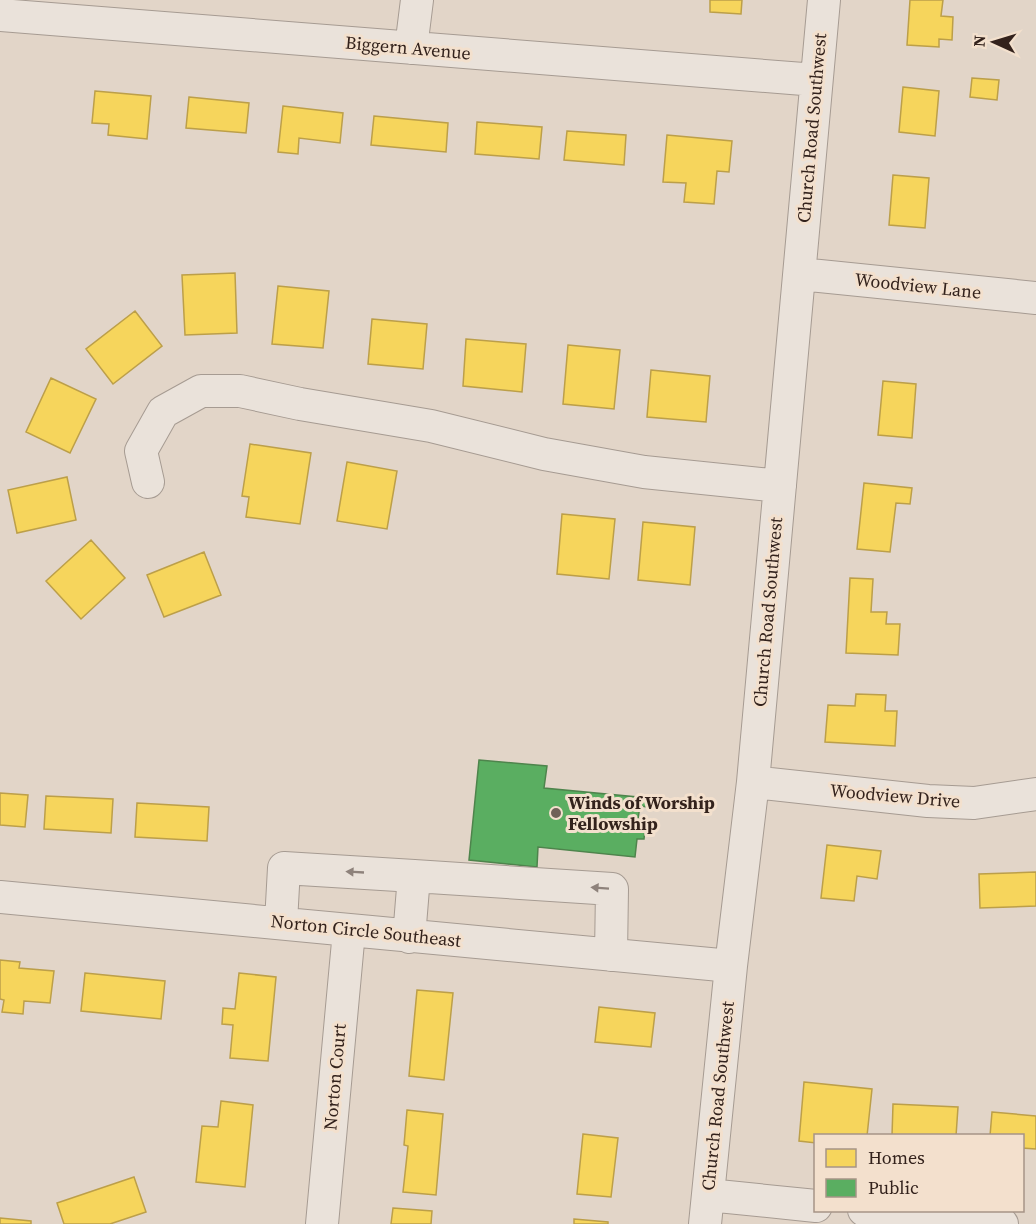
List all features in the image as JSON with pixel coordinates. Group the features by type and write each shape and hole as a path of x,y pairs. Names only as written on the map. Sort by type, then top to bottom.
{"street":[{"path":"411,48 417,0"},
{"name":"Church Road Southwest","path":"706,1210 753,782 824,0"},
{"name":"Biggern Avenue","path":"0,15 816,80"},
{"name":"Woodview Lane","path":"800,274 1036,298"},
{"path":"148,482 141,451 163,412 201,391 240,391 300,404 431,426 544,454 644,472 780,486"},
{"name":"Woodview Drive","path":"753,782 928,801 974,803 1036,794"},
{"path":"281,922 284,868 612,889 611,955"},
{"path":"409,936 414,876"},
{"name":"Norton Circle Southeast","path":"0,897 731,966"},
{"name":"Norton Court","path":"322,1224 349,931"},
{"path":"706,1210 814,1206"},
{"path":"884,1212 1002,1224"}],"building: Homes":[{"path":"710,0 742,0 741,14 710,12"},
{"path":"910,0 943,0 941,16 953,17 952,40 939,39 939,47 907,45"},
{"path":"972,78 999,80 997,100 970,97"},
{"path":"903,87 939,91 935,136 899,132"},
{"path":"95,91 151,96 147,139 108,135 109,124 92,123"},
{"path":"189,97 249,103 246,133 186,128"},
{"path":"283,106 343,113 340,143 299,138 298,154 278,152"},
{"path":"374,116 448,123 446,152 371,145"},
{"path":"477,122 542,127 539,159 475,154"},
{"path":"567,131 626,135 624,165 564,160"},
{"path":"667,135 732,141 729,172 717,171 714,204 684,202 686,183 663,182"},
{"path":"893,175 929,178 925,228 889,225"},
{"path":"235,273 237,333 185,335 182,275"},
{"path":"278,286 329,291 323,348 272,344"},
{"path":"135,311 162,346 113,384 86,349"},
{"path":"372,319 427,324 423,369 368,364"},
{"path":"466,339 526,344 522,392 463,386"},
{"path":"568,345 620,350 614,409 563,404"},
{"path":"651,370 710,376 706,422 647,417"},
{"path":"51,378 96,399 70,453 26,432"},
{"path":"883,381 916,384 912,438 878,435"},
{"path":"250,444 311,453 300,524 246,517 249,497 242,496"},
{"path":"347,462 397,471 387,529 337,521"},
{"path":"67,477 76,520 17,533 8,490"},
{"path":"864,483 912,488 910,504 896,503 890,552 857,549"},
{"path":"562,514 615,519 609,579 557,574"},
{"path":"643,522 695,527 690,585 638,580"},
{"path":"91,540 125,578 81,619 46,581"},
{"path":"204,552 221,595 164,617 147,575"},
{"path":"850,578 873,579 871,612 887,612 886,624 900,624 898,655 846,653"},
{"path":"856,694 886,695 885,711 897,711 895,746 825,742 828,705 855,706"},
{"path":"0,793 28,795 25,827 0,825"},
{"path":"46,796 113,799 111,833 44,829"},
{"path":"137,803 209,807 207,841 135,837"},
{"path":"827,845 881,851 877,879 857,876 854,901 821,898"},
{"path":"1036,872 1036,906 980,908 979,874"},
{"path":"0,960 20,962 19,968 54,971 50,1003 24,1001 23,1014 2,1012 4,1000 0,999"},
{"path":"85,973 165,981 161,1019 81,1011"},
{"path":"239,973 276,977 268,1061 230,1058 233,1025 222,1024 223,1008 235,1009"},
{"path":"417,990 453,993 444,1080 409,1076"},
{"path":"599,1007 655,1013 651,1047 595,1042"},
{"path":"804,1082 872,1089 867,1134 814,1134 814,1143 799,1141"},
{"path":"221,1101 253,1105 245,1187 196,1182 202,1126 218,1127"},
{"path":"893,1104 958,1107 956,1134 892,1134"},
{"path":"407,1110 443,1114 436,1195 403,1192 408,1146 404,1145"},
{"path":"992,1112 1036,1116 1036,1149 1024,1148 1024,1134 990,1134"},
{"path":"583,1134 618,1138 611,1197 577,1194"},
{"path":"134,1177 146,1212 110,1224 64,1224 57,1203"},
{"path":"393,1208 432,1211 431,1224 391,1224"},
{"path":"0,1218 31,1221 31,1224 0,1224"},
{"path":"574,1219 608,1222 608,1224 574,1224"}],"building: Public":[{"name":"Winds of Worship Fellowship","path":"479,760 547,766 544,788 648,798 647,807 640,806 638,819 646,820 644,839 637,839 635,857 538,847 537,867 469,860"}],"place":[{"name":"Winds of Worship Fellowship","path":"556,813"}]}
